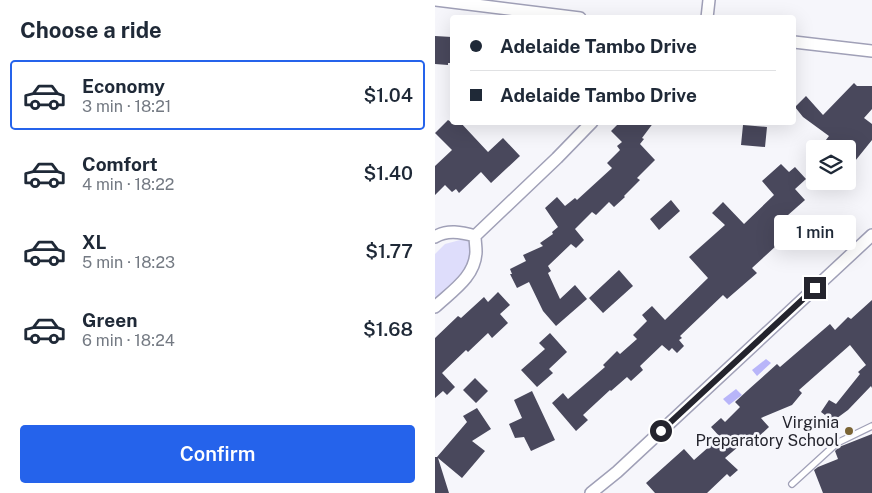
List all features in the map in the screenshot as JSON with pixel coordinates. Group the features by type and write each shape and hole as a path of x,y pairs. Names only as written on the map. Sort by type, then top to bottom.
{"street":[{"path":"435,0 556,15"},
{"path":"707,15 709,0"},
{"path":"796,42 872,51"},
{"path":"475,236 589,125"},
{"path":"435,237 439,234 456,232 475,236"},
{"path":"591,493 617,472 872,235"},
{"path":"435,307 471,271 476,251 475,236"}],"lane":[{"path":"793,484 837,443 872,426"}],"shaded area":[{"path":"464,239 477,246 479,254 477,273 435,314 435,254 445,244"}],"water":[{"path":"766,359 771,363 757,376 752,370"},
{"path":"736,389 742,395 729,405 723,399"}],"building":[{"path":"435,36 450,37 450,63 448,65 435,64"},
{"path":"854,83 857,86 872,86 872,109 864,118 872,124 872,140 856,160 856,140 826,140 829,136 803,117 796,108 806,96 823,115"},
{"path":"448,120 450,125 463,125 488,152 503,138 520,156 491,183 481,172 459,193 456,189 452,192 445,185 435,195 435,166 452,150 435,133"},
{"path":"617,125 652,125 640,144 655,160 637,178 640,180 614,207 609,202 596,215 592,212 575,229 584,240 576,248 571,244 548,266 551,271 548,273 560,299 575,285 587,299 556,326 543,311 529,282 517,288 510,274 512,274 510,269 526,261 523,255 543,246 540,243 553,234 552,232 558,227 545,208 557,197 565,206 575,198 577,200 612,168 607,163 620,150 617,146 622,142 611,131"},
{"path":"743,125 767,127 765,147 741,145"},
{"path":"781,164 789,172 795,167 806,179 795,189 805,200 779,223 789,234 752,268 757,273 727,299 723,295 680,336 682,338 679,340 684,346 677,353 672,348 669,351 662,345 640,366 643,370 631,381 627,377 583,415 588,420 576,431 552,403 563,393 568,399 605,367 603,365 617,351 620,354 637,339 633,335 647,321 642,315 652,306 665,320 708,278 689,257 725,225 712,213 723,202 744,224 774,195 762,181"},
{"path":"671,200 680,211 659,230 650,219"},
{"path":"619,270 633,286 603,313 589,298"},
{"path":"498,292 510,305 500,314 508,323 492,338 488,333 468,352 466,350 442,373 455,387 447,395 443,391 435,398 435,338 458,316 461,318 484,297 488,302"},
{"path":"872,300 872,388 871,386 848,410 833,421 821,412 829,400 836,404 860,374 858,372 866,365 850,345 799,390 802,393 792,405 761,418 769,427 756,439 752,435 725,458 738,470 730,477 727,474 707,493 655,493 646,483 684,449 694,460 720,437 711,427 721,418 725,422 740,407 735,402 748,390 777,364 780,367 830,324 835,330 848,317 851,319"},
{"path":"550,333 567,352 549,369 553,373 537,387 521,370 545,349 539,343"},
{"path":"475,378 488,391 476,403 463,390"},
{"path":"532,391 555,440 531,451 524,437 515,438 509,424 522,418 514,400"},
{"path":"477,408 491,429 472,441 485,451 462,478 438,458 449,493 435,493 435,457 467,422 463,416"},
{"path":"872,434 872,493 823,493 814,470 838,459 835,451 839,447"}],"place":[{"name":"Virginia Preparatory School","path":"849,431"}],"route":[{"path":"661,431 815,288"}]}
